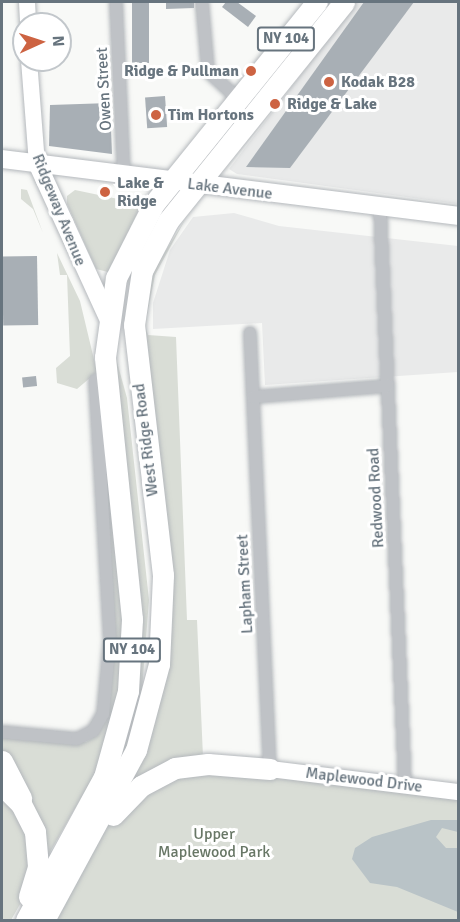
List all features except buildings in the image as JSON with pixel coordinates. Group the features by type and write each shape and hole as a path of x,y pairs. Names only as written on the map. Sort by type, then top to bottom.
{"highway":[{"name":"West Ridge Road","path":"26,921 104,777 128,691 131,602 105,357 108,318 128,246 172,181 317,2"},
{"name":"West Ridge Road","path":"48,914 128,766 157,681 164,592 135,332 136,295 155,241 339,3"},
{"path":"108,318 121,344 149,469"},
{"path":"95,380 105,357"},
{"path":"2,761 32,822 38,867 20,921"},
{"path":"48,914 120,806 152,778 201,764 270,769"},
{"path":"2,784 32,822"}],"main road":[{"name":"Lake Avenue","path":"2,159 380,208 459,216"},
{"name":"Ridgeway Avenue","path":"37,163 108,318"}],"street":[{"name":"Owen Street","path":"116,2 124,175"},
{"path":"202,2 208,70 238,99"},
{"name":"Ridgeway Avenue","path":"30,72 37,163"},
{"name":"Redwood Road","path":"380,208 405,785"},
{"name":"Lapham Street","path":"250,333 270,769"},
{"path":"2,732 69,740 96,729 104,709 110,650 98,472 95,380"},
{"path":"253,398 388,386"},
{"name":"Maplewood Drive","path":"270,769 459,792"}],"shaded area":[{"path":"356,2 458,2 458,204 237,174 229,169"},
{"path":"234,213 279,226 458,246 458,372 265,385 262,323 153,329 153,303 170,250 193,217"},
{"path":"431,820 458,820 458,832 442,828 436,837 446,848 458,848 458,912 397,887 370,883 352,859 355,848 372,837"}],"green space":[{"path":"21,189 27,190 43,233 33,209 21,199"},
{"path":"75,190 142,204 108,272 96,269 67,204 67,196"},
{"path":"186,218 155,275 145,325 148,335 176,337 187,620 197,620 203,757 130,784 155,723 172,630 173,583 139,335 152,273"},
{"path":"57,253 80,301 97,372 77,389 57,383 56,368 70,356 67,275 60,275"},
{"path":"112,344 127,398 149,600 141,703 119,767 135,708 142,635"},
{"path":"97,388 123,616 122,677 97,770 11,920 2,920 2,732 86,742 98,734 109,713 115,630"},
{"name":"Upper Maplewood Park","path":"175,768 458,792 458,920 45,920 110,819"}],"place":[{"name":"Ridge & Pullman","path":"251,71"},
{"name":"Kodak B28","path":"329,82"},
{"name":"Ridge & Lake","path":"275,104"},
{"name":"Tim Hortons","path":"156,115"},
{"name":"Lake & Ridge","path":"105,192"}]}
